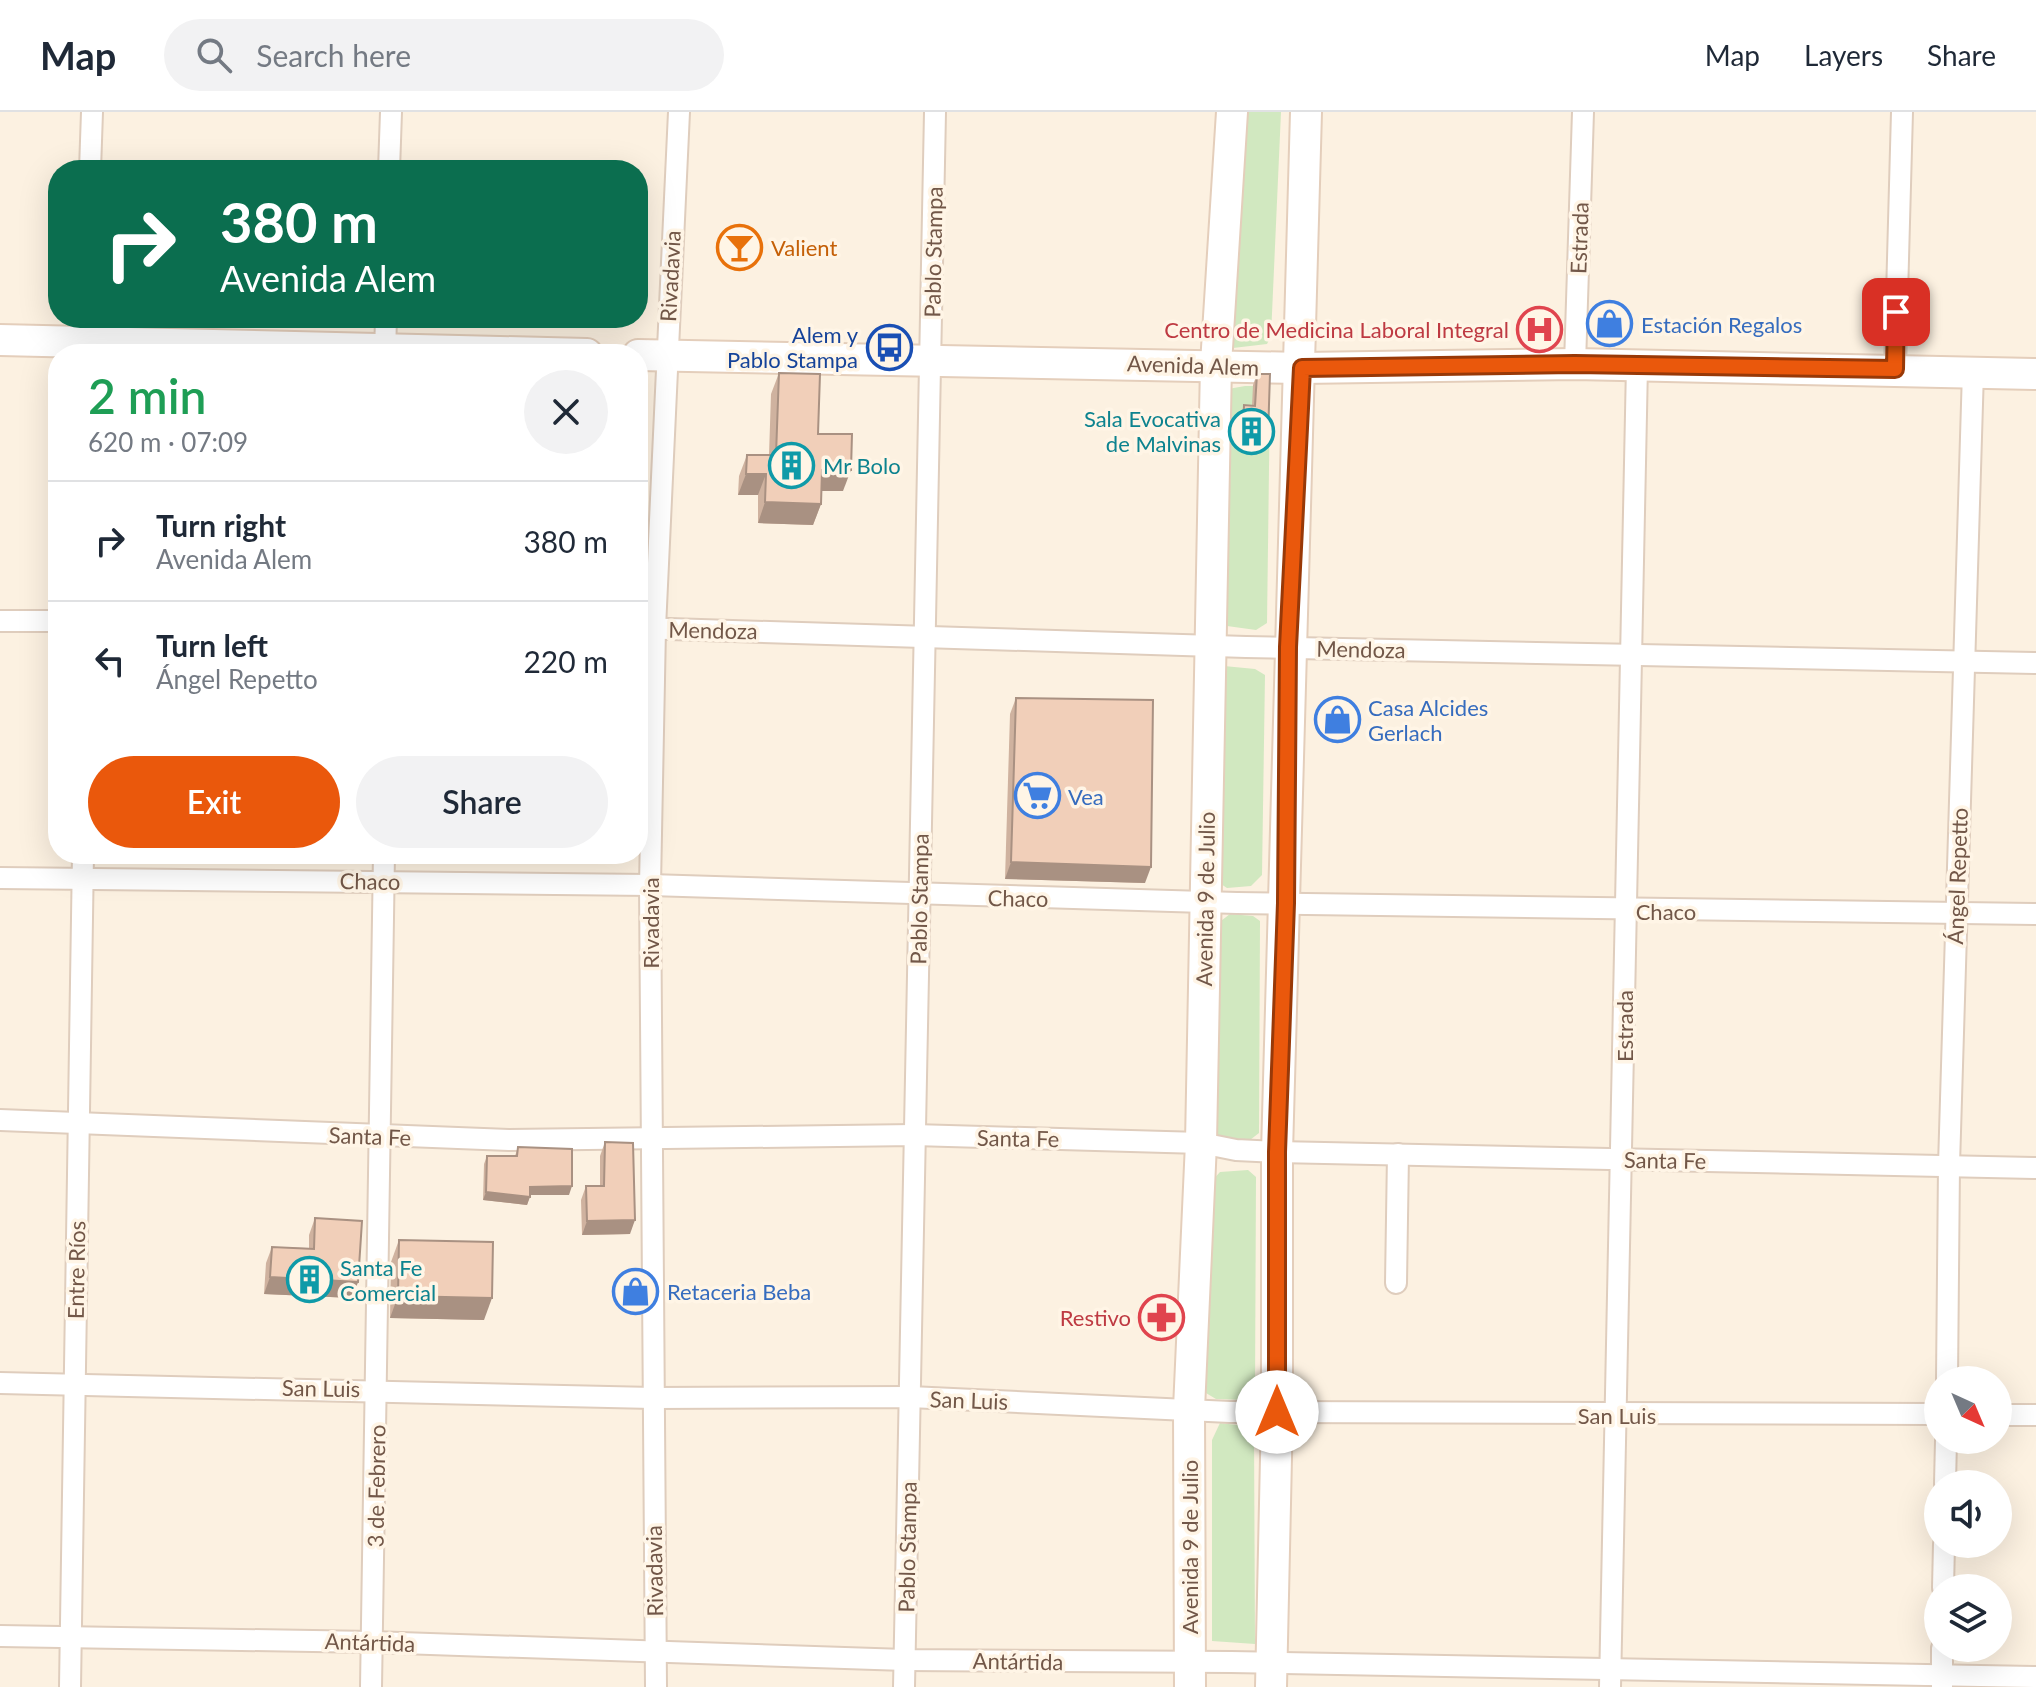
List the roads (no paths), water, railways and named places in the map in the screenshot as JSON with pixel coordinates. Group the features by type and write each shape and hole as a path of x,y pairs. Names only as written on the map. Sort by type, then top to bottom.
{"main road":[{"name":"Avenida 9 de Julio","path":"1190,1675 1189,1409 1201,1143 1216,364 1232,112"},
{"path":"1271,1675 1277,1412 1277,1152 1286,903 1288,647 1302,368 1306,112"},
{"path":"0,340 85,338 223,344"},
{"name":"Avenida Alem","path":"652,356 1216,364 1302,368 1575,364 2036,374"}],"street":[{"path":"90,160 92,112"},
{"path":"389,160 391,112"},
{"name":"Rivadavia","path":"648,574 652,356 679,112"},
{"name":"Pablo Stampa","path":"904,1687 935,112"},
{"name":"Estrada","path":"1575,364 1583,112"},
{"path":"1895,369 1902,112"},
{"name":"Estrada","path":"1610,1678 1637,365"},
{"name":"Ángel Repetto","path":"1947,1366 1949,1165 1973,371"},
{"path":"0,621 48,621"},
{"name":"Mendoza","path":"648,628 1288,647 2036,663"},
{"name":"Rivadavia","path":"648,714 656,1687"},
{"name":"Entre Ríos","path":"70,1687 83,864"},
{"name":"3 de Febrero","path":"371,1687 384,864"},
{"name":"Chaco","path":"0,878 650,885 919,896 1625,911 2036,914"},
{"name":"Santa Fe","path":"0,1120 379,1137 650,1139 914,1135 1201,1143 1277,1152 2036,1168"},
{"path":"1396,1283 1398,1154"},
{"name":"San Luis","path":"0,1383 378,1389 653,1398 910,1397 1277,1412 1924,1414"},
{"path":"2012,1415 2036,1415"},
{"name":"Antártida","path":"0,1636 372,1642 905,1660 1190,1675 1942,1681 2036,1677"}],"place":[{"name":"Valient","path":"740,247"},
{"name":"Estación Regalos","path":"1610,324"},
{"name":"Centro de Medicina Laboral Integral","path":"1540,329"},
{"name":"Alem y Pablo Stampa","path":"889,347"},
{"name":"Sala Evocativa de Malvinas","path":"1252,431"},
{"name":"Mr Bolo","path":"792,465"},
{"name":"Casa Alcides Gerlach","path":"1337,720"},
{"name":"Vea","path":"1037,796"},
{"name":"Santa Fe Comercial","path":"309,1280"},
{"name":"Retaceria Beba","path":"636,1291"},
{"name":"Restivo","path":"1162,1317"}]}
